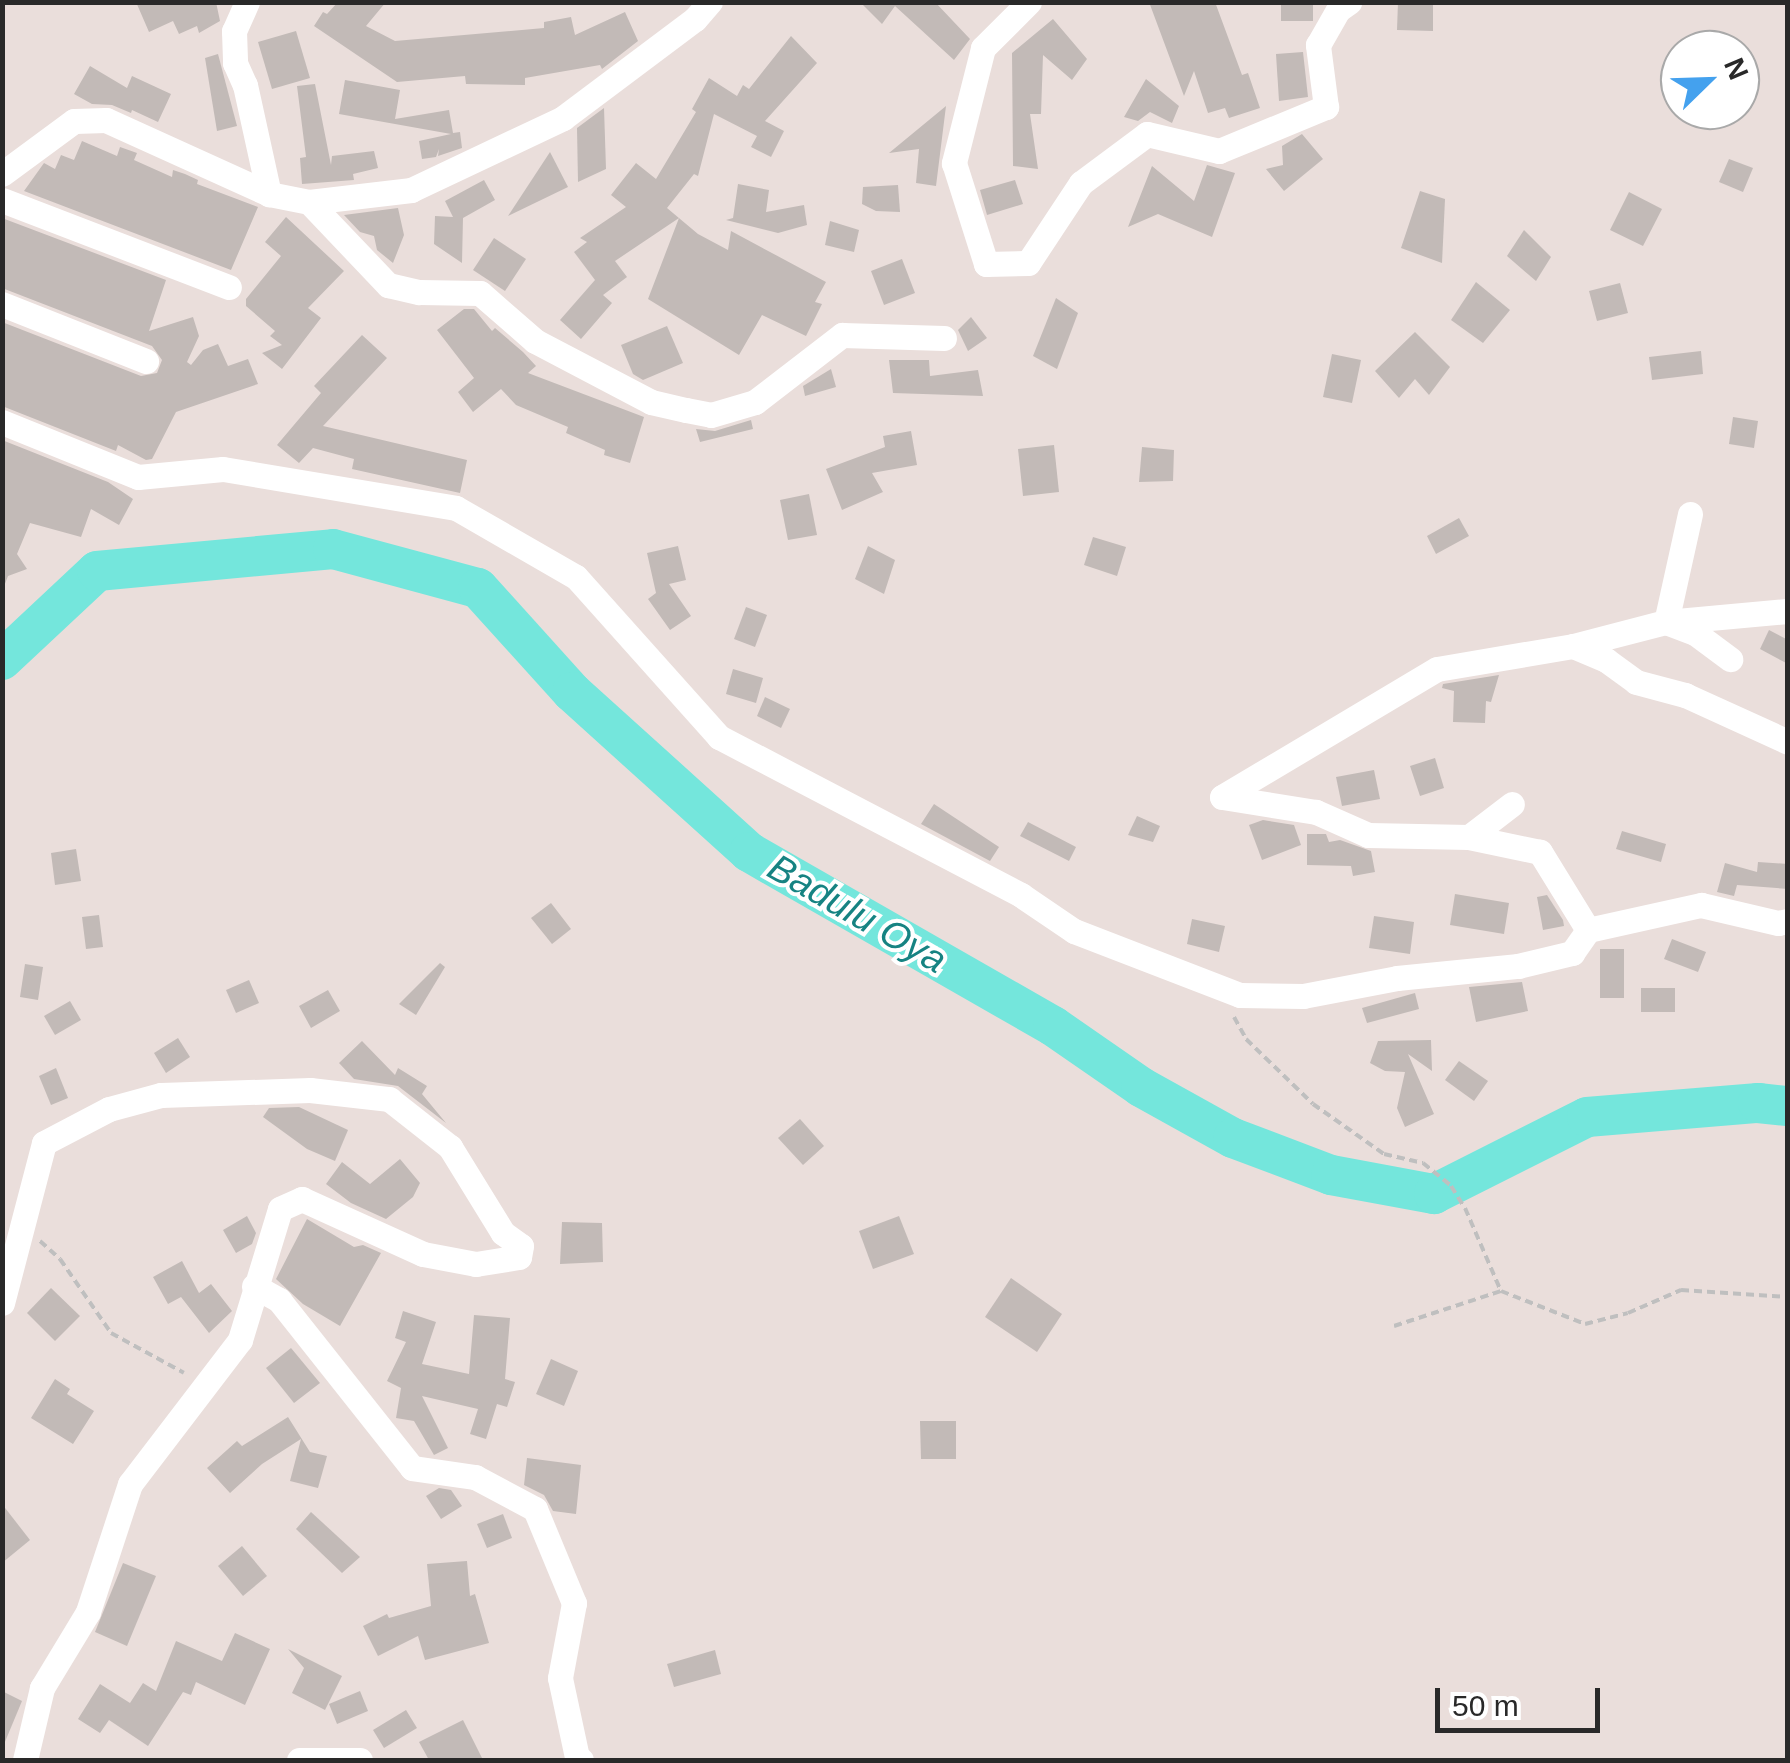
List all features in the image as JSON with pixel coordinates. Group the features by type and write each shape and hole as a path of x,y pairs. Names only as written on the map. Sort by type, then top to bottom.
{"street":[{"path":"247,2 234,32 235,63 269,194"},
{"path":"2,174 74,121 106,120 269,194 309,202 411,190 563,118 695,19 710,2"},
{"path":"1029,2 982,48 954,163 986,264 1028,263 1081,183 1146,134 1219,151 1326,107 1318,44 1338,10 1350,2"},
{"path":"2,200 229,287"},
{"path":"309,202 388,285 419,292 480,293 535,341 651,402 712,415 755,402 842,335 944,338"},
{"path":"2,304 146,361"},
{"path":"800,339 801,368"},
{"path":"2,422 138,477 223,469 456,508 576,577 719,737 1021,895 1074,932 1240,995 1303,996 1396,978 1518,966 1572,953 1588,930 1702,906 1778,924 1788,920"},
{"path":"1666,622 1690,514"},
{"path":"1588,930 1540,852 1469,837 1368,835 1316,812 1222,798 1438,669 1573,646 1666,622 1788,611"},
{"path":"1666,622 1695,633 1730,659"},
{"path":"1573,646 1606,660 1636,682 1685,695 1788,742"},
{"path":"1469,837 1512,804"},
{"path":"2,1303 44,1144 109,1109 161,1095 310,1090 389,1098 450,1147 503,1233 521,1246 519,1257 476,1264 423,1254 302,1199 280,1208 240,1340 130,1484 88,1612 42,1688 25,1760"},
{"path":"254,1286 279,1300 412,1468 475,1477 535,1508 574,1603 560,1678 581,1760"},
{"path":"299,1760 360,1760"}],"path":[{"path":"1240,995 1231,1012 1246,1039 1313,1104 1384,1154 1424,1164 1450,1186 1466,1208 1501,1291"},
{"path":"22,1225 60,1259 111,1333 169,1368 208,1382"},
{"path":"1394,1326 1440,1307 1501,1291 1585,1324 1628,1313 1680,1290 1788,1297"}],"building":[{"path":"136,2 216,2 220,21 199,33 197,26 179,34 173,21 149,32"},
{"path":"338,2 386,2 366,26 395,41 544,28 544,22 571,17 575,35 625,12 638,41 602,69 600,65 525,78 525,85 466,84 465,76 397,82 314,26 323,12 327,14"},
{"path":"860,2 935,2 970,39 954,60 895,6 882,24"},
{"path":"1149,2 1215,2 1242,75 1248,73 1260,108 1229,118 1225,108 1208,113 1194,71 1184,96"},
{"path":"1281,2 1313,2 1313,21 1281,21"},
{"path":"1398,2 1433,2 1433,31 1397,30"},
{"path":"1053,19 1087,59 1072,80 1043,55 1041,114 1030,114 1038,169 1013,166 1012,53"},
{"path":"296,31 310,78 272,89 258,42"},
{"path":"791,36 817,63 765,121 784,131 771,157 751,147 757,136 714,114 698,176 694,174 667,208 679,218 615,261 627,277 603,295 612,303 581,339 560,320 595,280 574,252 587,242 580,238 626,207 611,195 636,163 656,179 696,112 692,109 709,78 737,96 743,85 749,89"},
{"path":"1303,52 1308,97 1279,101 1276,54"},
{"path":"218,54 237,126 217,131 205,58"},
{"path":"90,66 127,88 132,76 171,94 158,122 132,110 131,113 112,105 92,104 74,94"},
{"path":"1146,79 1179,106 1172,123 1150,112 1138,121 1124,117"},
{"path":"345,80 400,90 395,119 449,110 453,133 460,132 462,148 438,156 439,149 436,157 422,159 419,141 451,134 339,114"},
{"path":"315,84 331,165 332,156 374,151 378,168 353,174 354,180 302,184 300,158 306,157 297,86"},
{"path":"946,106 936,186 916,183 919,149 889,153"},
{"path":"604,108 606,169 578,182 577,128"},
{"path":"1302,134 1323,159 1284,191 1266,169 1283,165 1282,146"},
{"path":"82,141 117,156 120,147 137,153 134,160 172,177 173,170 185,174 198,180 197,184 258,207 231,270 24,191 44,163 55,169 61,155 74,160"},
{"path":"550,152 568,187 508,216"},
{"path":"1729,159 1753,168 1743,192 1719,182"},
{"path":"1207,165 1235,173 1212,237 1158,214 1128,227 1152,166 1194,201"},
{"path":"484,180 495,200 463,218 462,263 434,244 435,216 453,217 445,201"},
{"path":"1015,180 1023,204 987,215 980,190"},
{"path":"738,184 769,190 766,212 804,205 807,225 778,233 726,220 733,218"},
{"path":"898,185 900,212 876,211 862,204 863,187"},
{"path":"1420,191 1445,199 1442,263 1401,248"},
{"path":"1629,192 1662,209 1643,246 1610,230"},
{"path":"398,208 404,235 393,263 377,250 374,236 360,232 344,215"},
{"path":"286,217 344,271 308,308 321,318 282,369 262,353 282,345 270,336 275,331 246,306 246,299 281,256 265,242"},
{"path":"2,218 166,280 149,331 193,317 199,336 187,362 191,365 203,350 218,344 228,366 248,359 258,384 176,412 152,459 146,460 118,445 116,451 2,406 2,322 141,376 157,373 162,360 152,346 2,288"},
{"path":"679,218 698,234 728,250 731,231 826,282 815,302 822,304 806,336 762,315 739,355 648,299"},
{"path":"830,221 859,230 854,252 825,245"},
{"path":"1524,230 1551,257 1536,281 1507,256"},
{"path":"494,238 526,259 505,291 473,270"},
{"path":"902,259 915,293 884,305 871,271"},
{"path":"1476,282 1510,310 1483,343 1451,320"},
{"path":"1620,283 1628,313 1597,321 1589,291"},
{"path":"1056,298 1078,313 1057,369 1033,356"},
{"path":"464,309 474,309 492,331 495,328 523,352 536,366 528,373 644,417 630,463 604,455 605,450 566,433 568,427 516,405 501,389 473,412 458,392 474,378 437,330"},
{"path":"971,317 987,338 968,351 958,330"},
{"path":"667,326 683,363 643,380 633,374 621,345"},
{"path":"1415,332 1450,367 1429,395 1415,379 1399,398 1375,371"},
{"path":"362,335 387,358 323,426 467,460 460,493 352,469 354,459 313,448 299,463 277,445 321,393 314,386"},
{"path":"1701,351 1703,374 1652,380 1649,357"},
{"path":"1332,354 1361,360 1352,403 1323,397"},
{"path":"889,360 929,360 930,376 978,370 983,396 893,393"},
{"path":"831,369 836,387 805,396 803,386"},
{"path":"1733,417 1758,421 1754,448 1729,444"},
{"path":"751,420 753,429 700,442 696,429 715,431"},
{"path":"911,431 917,465 872,473 883,492 842,510 826,469 885,447 883,436"},
{"path":"2,440 108,482 133,499 119,525 91,509 81,537 30,523 17,554 27,569 8,576 3,589"},
{"path":"1054,445 1059,492 1023,496 1018,449"},
{"path":"1142,447 1174,450 1173,481 1139,482"},
{"path":"809,494 817,535 788,540 780,500"},
{"path":"1459,518 1469,536 1436,554 1427,536"},
{"path":"1093,537 1126,547 1117,576 1084,565"},
{"path":"678,546 686,580 669,584 691,616 670,630 648,599 656,593 647,553"},
{"path":"868,546 895,560 884,594 855,579"},
{"path":"746,607 767,615 755,647 734,639"},
{"path":"1769,630 1788,640 1788,664 1760,649"},
{"path":"733,669 763,678 756,703 726,694"},
{"path":"1499,675 1491,702 1486,701 1485,723 1453,722 1454,691 1442,688 1443,684"},
{"path":"765,697 790,709 781,728 757,716"},
{"path":"1435,758 1444,788 1420,796 1410,766"},
{"path":"1374,770 1380,799 1342,806 1336,777"},
{"path":"934,804 999,847 990,861 921,824"},
{"path":"1137,816 1160,826 1153,842 1128,835"},
{"path":"1263,820 1294,825 1301,845 1262,860 1249,825"},
{"path":"1028,822 1076,847 1069,861 1020,836"},
{"path":"1622,831 1666,844 1661,862 1616,849"},
{"path":"1307,834 1326,834 1329,842 1340,840 1371,851 1375,872 1353,876 1351,866 1307,865"},
{"path":"76,849 81,881 55,885 51,853"},
{"path":"1758,862 1788,864 1788,889 1737,885 1734,896 1717,892 1725,863 1757,872"},
{"path":"1455,894 1509,903 1504,934 1450,925"},
{"path":"1547,895 1564,926 1543,930 1537,897"},
{"path":"551,903 571,929 552,944 531,918"},
{"path":"99,915 103,947 86,949 82,917"},
{"path":"1374,916 1414,922 1410,954 1369,948"},
{"path":"1192,919 1225,926 1219,952 1187,944"},
{"path":"1672,939 1706,952 1698,972 1664,959"},
{"path":"1600,949 1624,949 1624,998 1600,998"},
{"path":"440,963 445,967 416,1015 399,1004"},
{"path":"25,964 43,967 38,1000 20,997"},
{"path":"249,980 259,1003 236,1013 226,990"},
{"path":"1522,982 1528,1011 1476,1022 1469,987"},
{"path":"1641,988 1675,988 1675,1012 1641,1012"},
{"path":"328,990 340,1011 311,1028 299,1006"},
{"path":"1415,993 1419,1009 1367,1023 1362,1008"},
{"path":"70,1001 81,1020 55,1035 44,1016"},
{"path":"178,1038 190,1057 166,1073 154,1053"},
{"path":"1431,1040 1432,1071 1408,1054 1434,1114 1405,1127 1397,1108 1405,1072 1385,1071 1370,1063 1378,1041"},
{"path":"362,1041 395,1075 398,1068 427,1086 422,1094 446,1123 398,1086 354,1079 339,1063"},
{"path":"1459,1061 1488,1081 1474,1101 1445,1080"},
{"path":"56,1068 68,1098 51,1105 39,1076"},
{"path":"299,1107 348,1130 335,1161 307,1149 263,1117 269,1108"},
{"path":"800,1119 824,1146 803,1165 778,1138"},
{"path":"400,1159 420,1183 413,1197 386,1219 351,1203 326,1184 342,1162 370,1184"},
{"path":"247,1216 256,1233 252,1244 236,1253 223,1230"},
{"path":"899,1216 914,1254 873,1269 859,1231"},
{"path":"307,1219 354,1247 363,1245 381,1253 340,1326 303,1304 276,1279"},
{"path":"562,1222 602,1223 603,1262 560,1264"},
{"path":"182,1261 199,1293 211,1284 232,1311 209,1333 181,1297 168,1304 153,1277"},
{"path":"1011,1278 1062,1314 1037,1352 985,1317"},
{"path":"51,1288 80,1316 55,1341 27,1313"},
{"path":"403,1311 436,1322 422,1364 469,1374 474,1315 510,1318 505,1379 515,1382 507,1407 497,1404 486,1439 470,1434 478,1409 422,1396 448,1448 434,1455 414,1421 396,1418 401,1388 387,1381 406,1342 395,1338"},
{"path":"291,1348 320,1383 294,1403 266,1368"},
{"path":"551,1359 578,1371 564,1406 536,1394"},
{"path":"55,1379 70,1389 67,1394 94,1411 73,1444 31,1418"},
{"path":"288,1417 310,1452 327,1456 318,1488 290,1481 301,1439 262,1464 230,1493 207,1468 237,1441 242,1446"},
{"path":"920,1421 956,1421 956,1459 921,1459"},
{"path":"527,1458 581,1465 576,1514 553,1511 544,1495 524,1485"},
{"path":"439,1488 451,1490 462,1506 441,1519 426,1496"},
{"path":"2,1504 30,1540 2,1563"},
{"path":"311,1512 360,1557 342,1573 296,1529"},
{"path":"503,1514 512,1538 487,1548 477,1524"},
{"path":"242,1546 267,1576 243,1596 218,1566"},
{"path":"467,1561 470,1596 475,1594 489,1643 425,1660 418,1636 378,1656 363,1626 387,1614 389,1618 431,1606 427,1564"},
{"path":"123,1563 156,1576 127,1646 95,1632"},
{"path":"235,1633 270,1649 245,1705 196,1682 191,1695 183,1692 148,1746 109,1720 100,1733 78,1719 100,1684 130,1703 143,1683 156,1691 176,1641 222,1661"},
{"path":"288,1649 342,1676 325,1710 292,1693 304,1668"},
{"path":"715,1650 721,1674 674,1687 667,1664"},
{"path":"2,1691 22,1701 2,1749"},
{"path":"360,1691 368,1711 337,1724 329,1704"},
{"path":"406,1710 417,1728 384,1748 373,1730"},
{"path":"463,1720 483,1760 429,1760 419,1742"}],"waterway":[{"name":"Badulu Oya","path":"2,660 97,571 333,549 478,588 572,692 749,852 1053,1026 1141,1087 1233,1138 1331,1175 1434,1194 1587,1117 1758,1103 1788,1106"}]}
